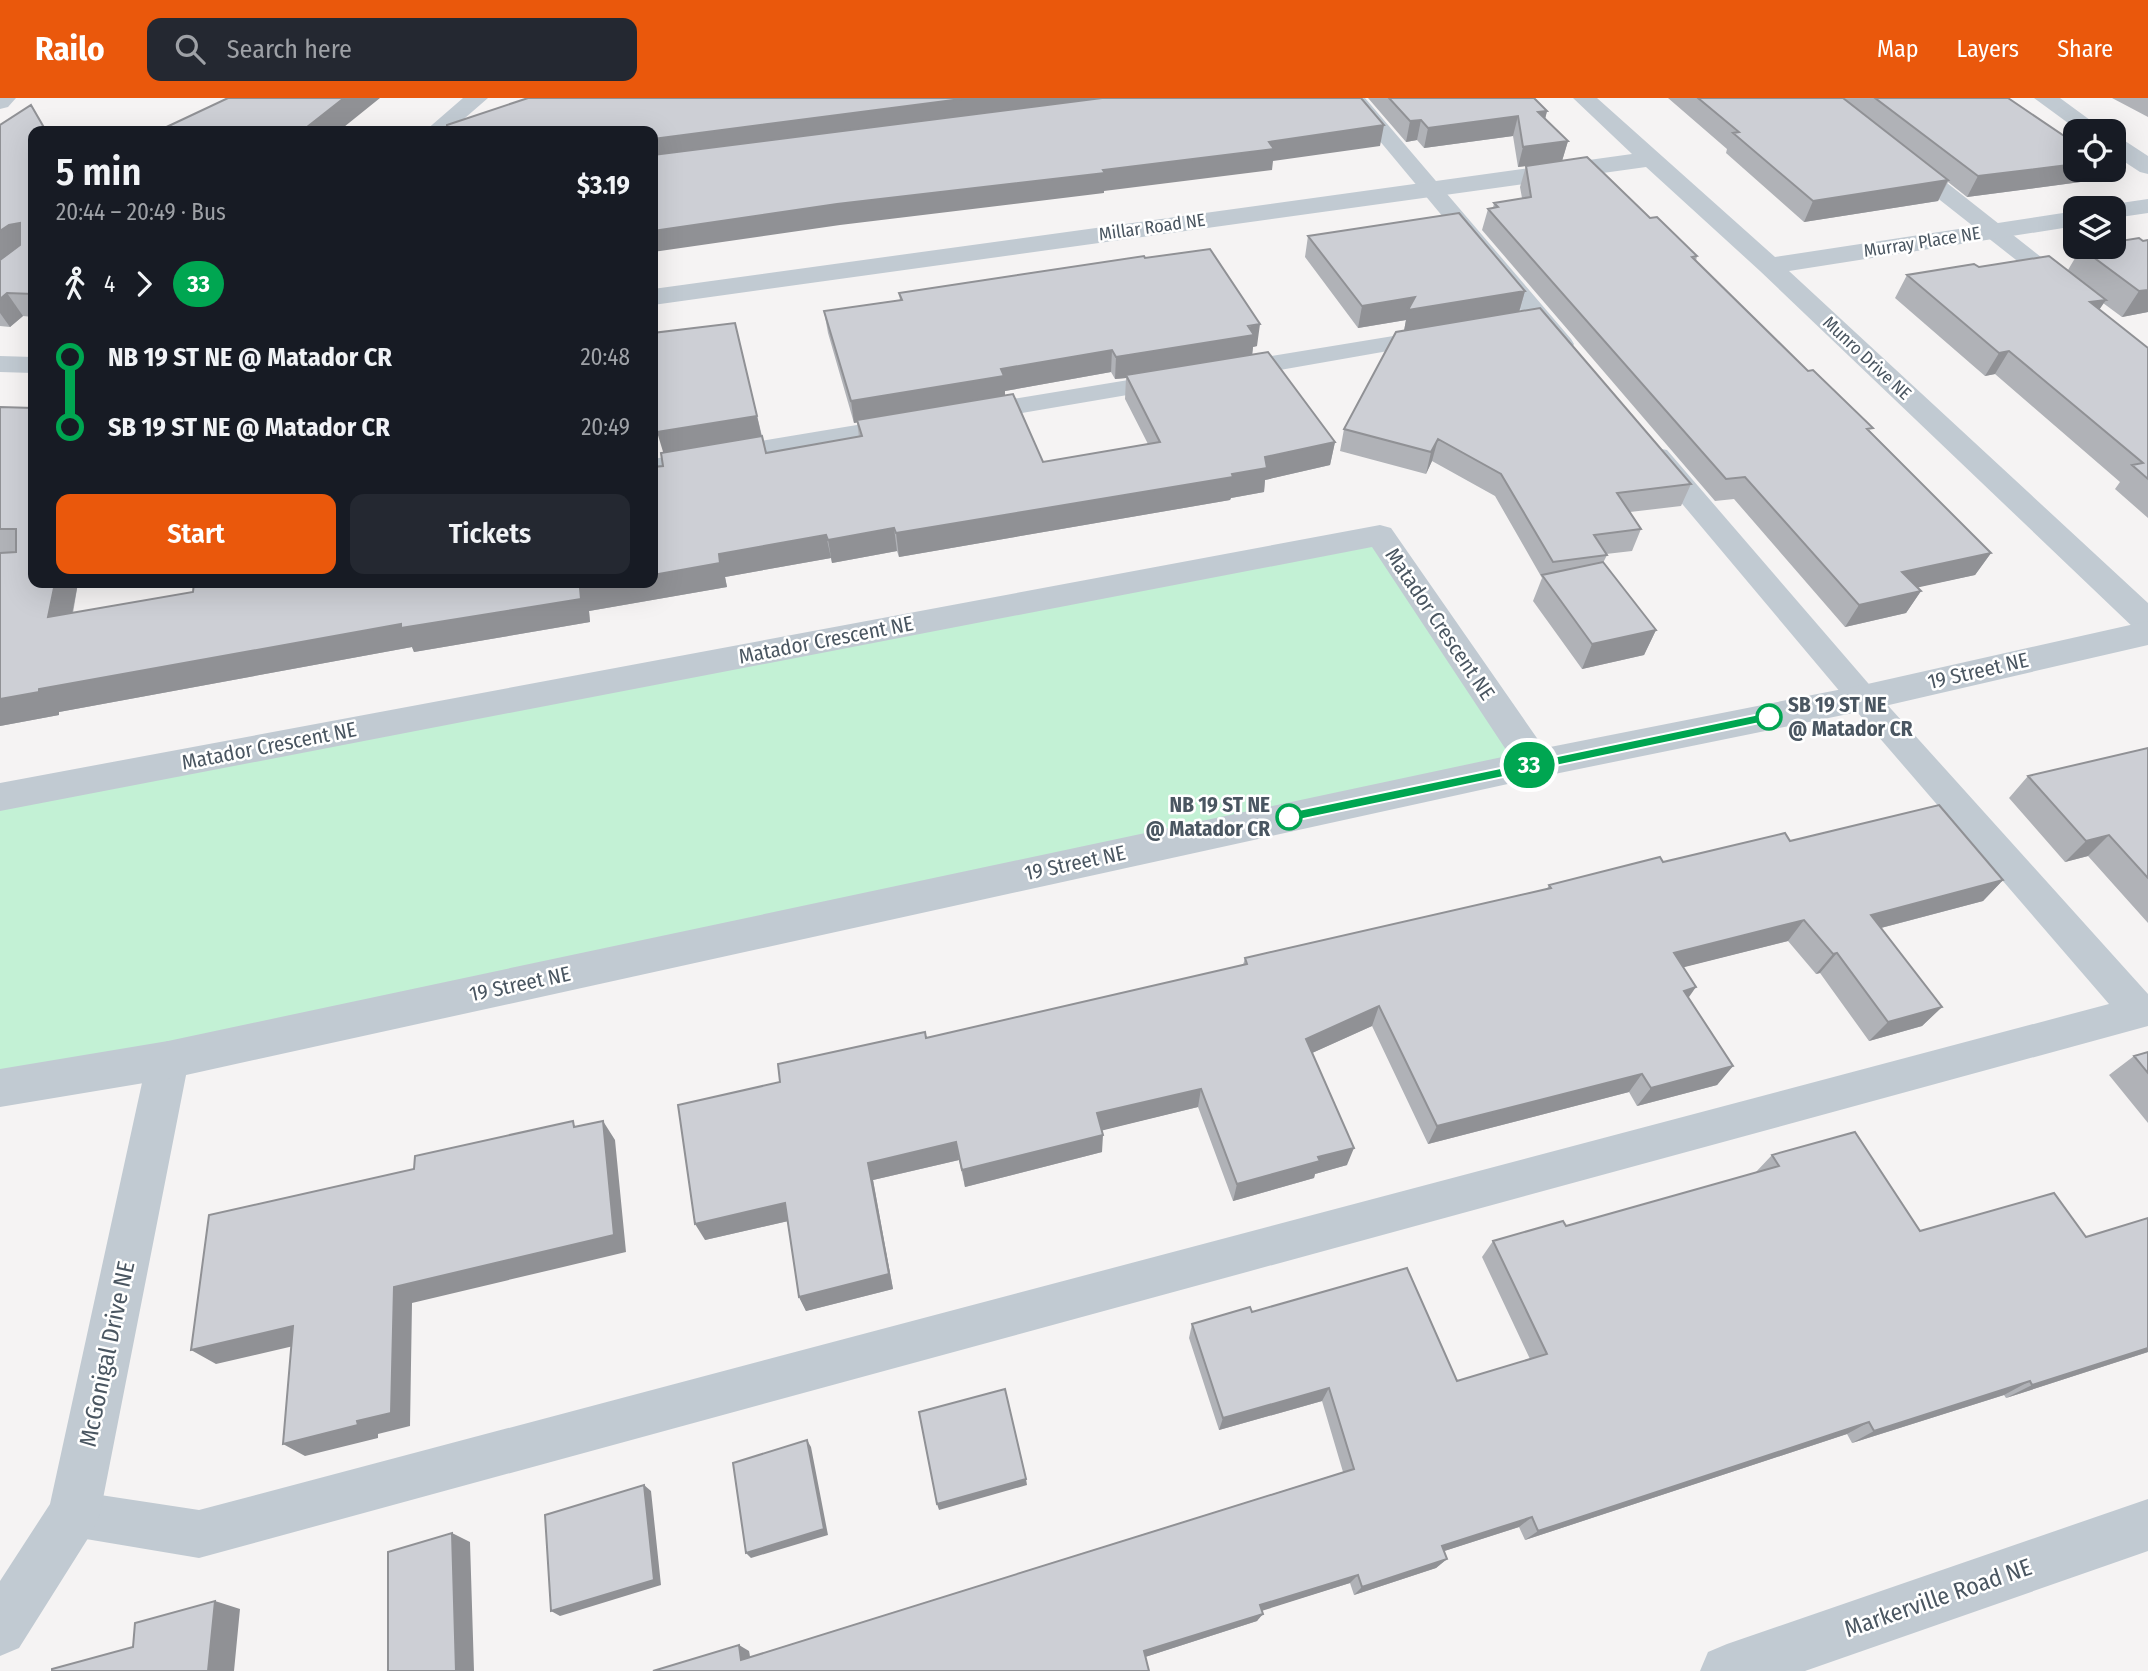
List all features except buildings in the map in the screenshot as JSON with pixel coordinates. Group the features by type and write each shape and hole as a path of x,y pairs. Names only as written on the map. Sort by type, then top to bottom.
{"street":[{"path":"0,102 5,98"},
{"path":"442,126 477,98"},
{"name":"Munro Drive NE","path":"1584,98 1769,266 2148,622"},
{"path":"2045,98 2076,119"},
{"path":"2126,153 2148,167"},
{"name":"Millar Road NE","path":"658,295 1652,159"},
{"path":"2126,209 2148,206"},
{"name":"Murray Place NE","path":"1769,266 2063,220"},
{"path":"0,363 28,365"},
{"name":"Matador Crescent NE","path":"0,797 1380,535 1535,764"},
{"name":"19 Street NE","path":"0,1088 168,1060 1535,764 1863,698 2148,633"},
{"name":"McGonigal Drive NE","path":"0,1629 74,1514 168,1060"},
{"name":"Markerville Road NE","path":"1727,1671 2148,1525"}],"lane":[{"path":"1354,98 1428,188 1526,321 1576,361"},
{"path":"1888,148 2082,301"},
{"path":"658,467 1458,332"},
{"path":"74,1514 199,1534 2144,1011 1863,698 1639,435"}],"green space":[{"path":"1380,535 1535,764 0,1088 0,797"}],"bus line":[{"name":"33","path":"1289,817 1769,717"}],"place":[{"name":"SB 19 ST NE @ Matador CR","path":"1769,717"},
{"name":"NB 19 ST NE @ Matador CR","path":"1289,817"}]}
